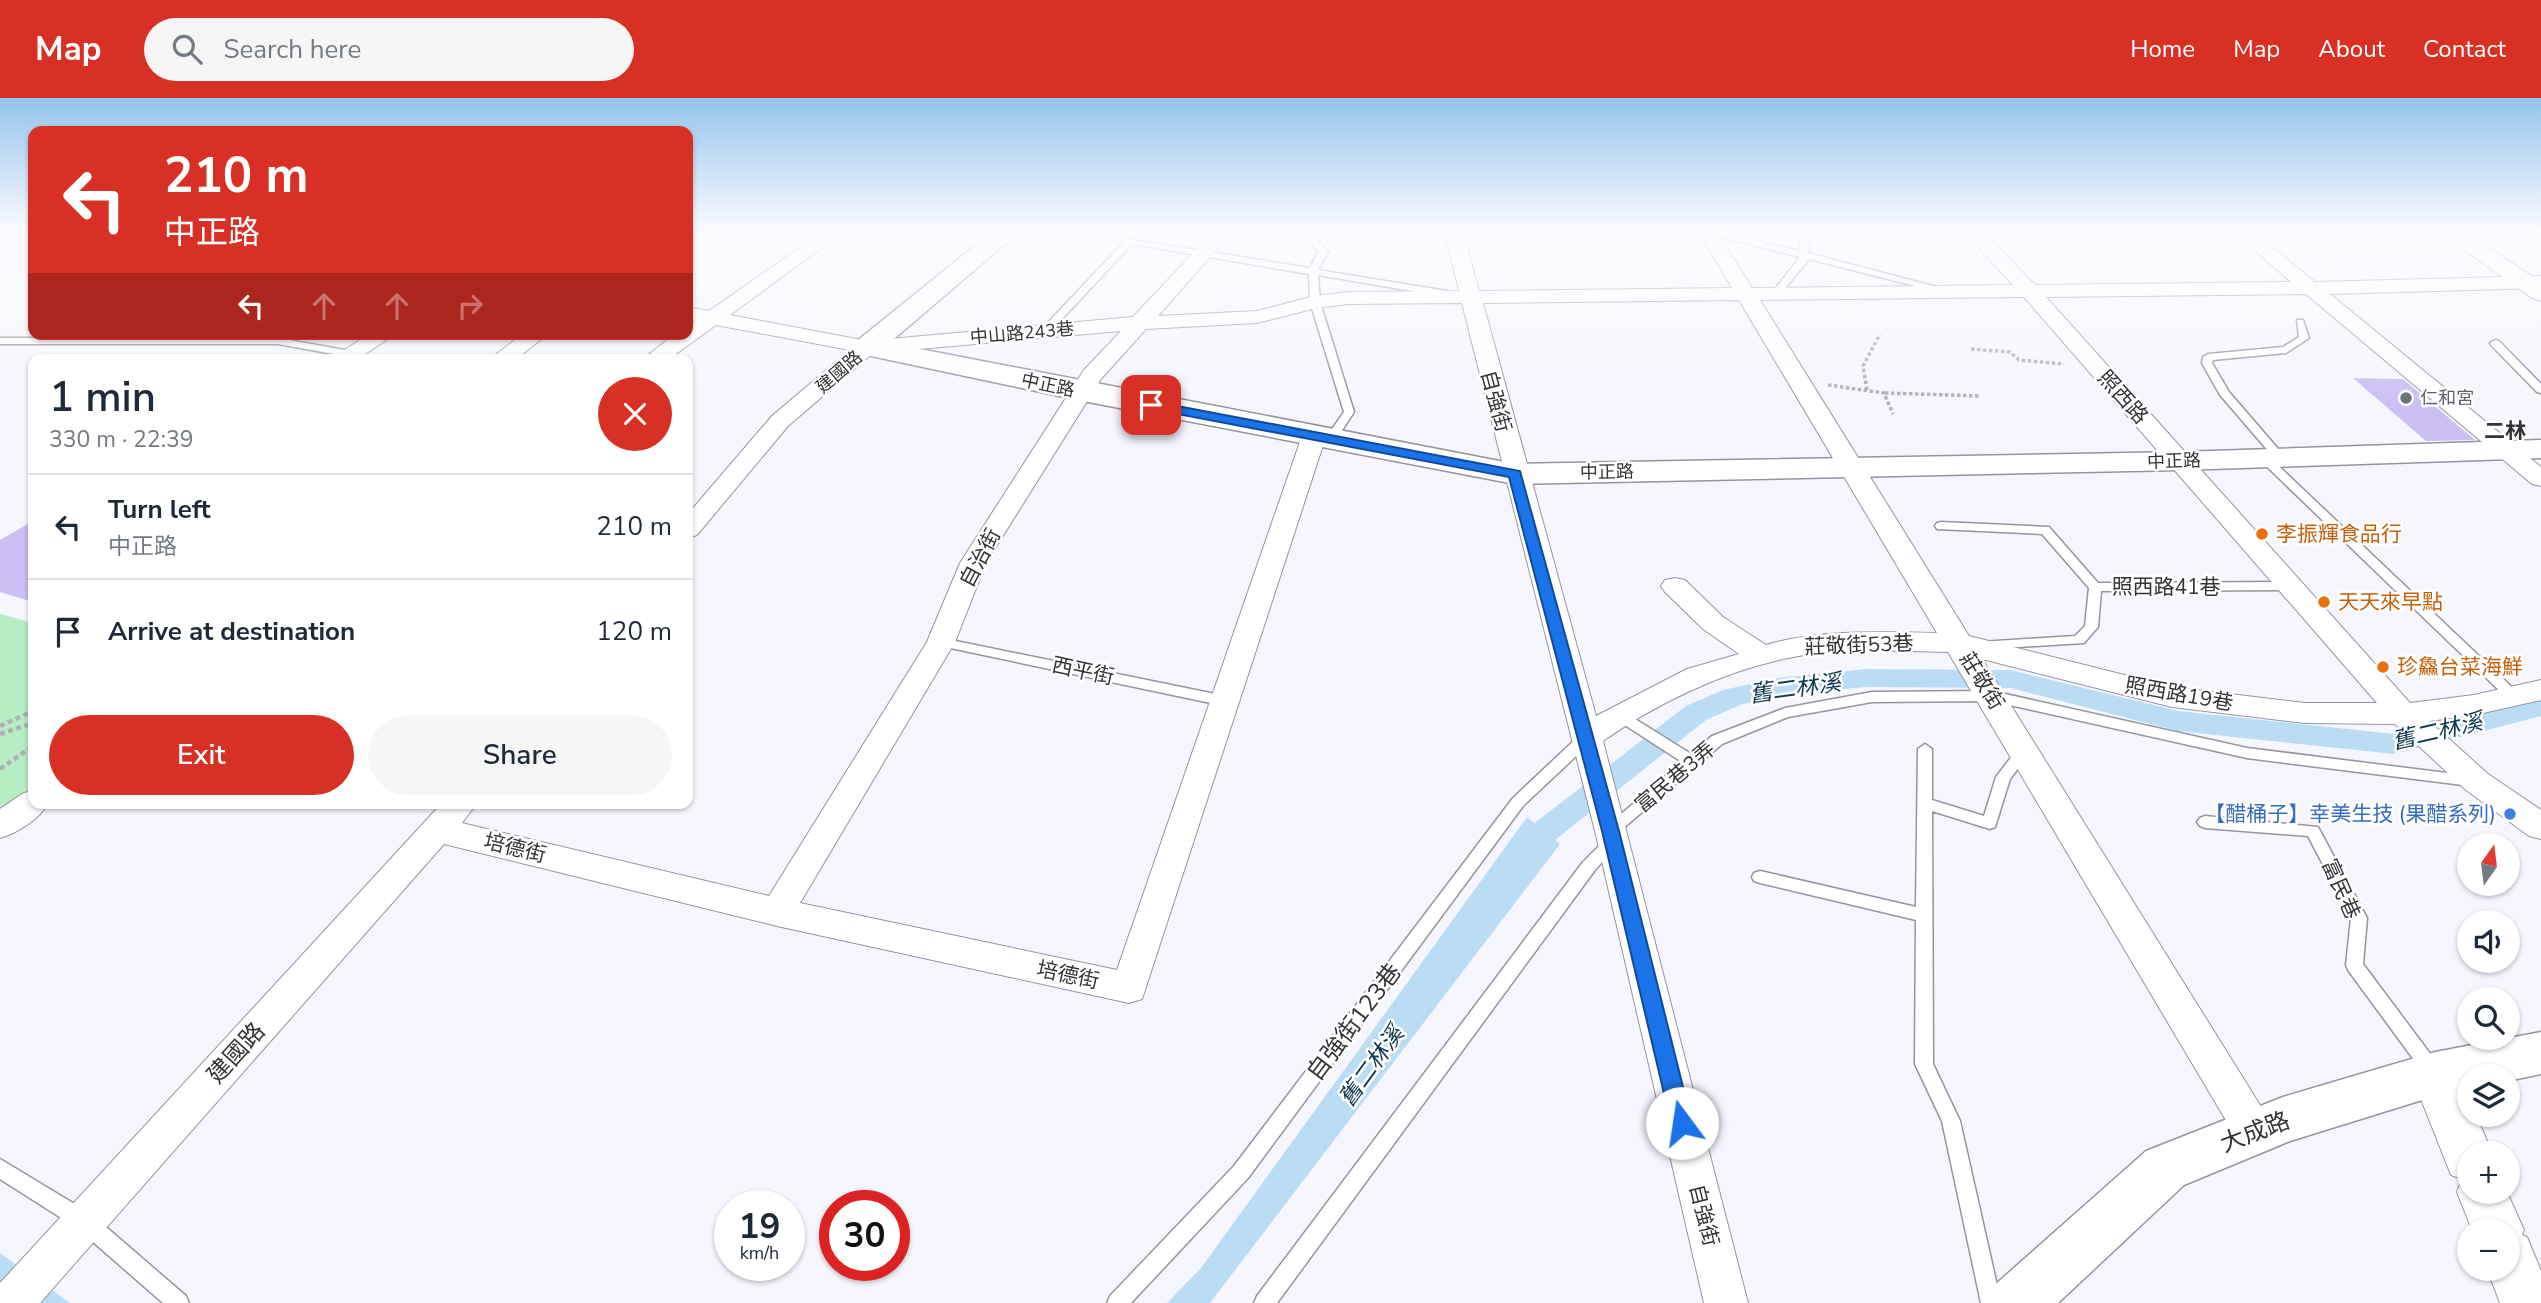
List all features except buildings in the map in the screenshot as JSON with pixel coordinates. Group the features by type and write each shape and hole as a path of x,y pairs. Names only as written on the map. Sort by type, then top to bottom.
{"main road":[{"name":"建國路","path":"867,347 939,288"},
{"name":"中正路","path":"867,347 1083,392 1515,474 2180,461 2541,449"},
{"name":"大成路","path":"2017,1303 2165,1168 2254,1132 2435,1074 2541,1053"}],"street":[{"path":"693,331 754,288"},
{"name":"自治街","path":"777,912 941,642 974,563 1092,375 1171,288"},
{"name":"自強街","path":"1467,288 1586,738 1726,1303"},
{"name":"莊敬街","path":"1756,288 1799,381 1964,644 2024,751 2254,1132"},
{"name":"照西路","path":"2027,288 2403,714 2477,782 2541,827"},
{"name":"中山路243巷","path":"867,347 1139,323 1256,317 1315,302 1348,298 2291,288"},
{"path":"2313,288 2541,479"},
{"name":"中正路","path":"693,314 867,347"},
{"path":"351,354 375,340"},
{"path":"508,354 529,340"},
{"path":"661,354 681,340"},
{"name":"建國路","path":"693,524 780,421 867,347"},
{"name":"培德街","path":"450,816 777,912 1129,988 1225,701 1323,437"},
{"path":"1675,586 1713,623 1762,656"},
{"name":"莊敬街53巷","path":"1586,738 1619,715 1697,676 1786,649 1859,641 1964,644"},
{"name":"照西路19巷","path":"1964,644 2172,697 2305,713 2403,714 2527,693"},
{"path":"0,825 28,805"},
{"name":"建國路","path":"11,1303 450,816"},
{"path":"2435,1074 2462,1141"},
{"path":"2518,1281 2527,1303"}],"lane":[{"path":"1045,331 1086,288"},
{"path":"1314,288 1315,302 1349,412 1323,437"},
{"path":"1413,288 1469,298"},
{"path":"1761,294 1768,288"},
{"path":"1936,288 1950,292"},
{"path":"2301,323 2304,338 2286,350 2208,357 2207,363 2224,393 2272,458 2527,693"},
{"path":"0,341 278,341 333,354"},
{"path":"2495,343 2541,390"},
{"name":"照西路41巷","path":"1941,526 2045,530 2095,587 2290,586"},
{"path":"1964,644 2079,640 2091,627 2095,587"},
{"name":"西平街","path":"941,642 1225,701"},
{"name":"富民巷3弄","path":"1264,1303 1611,836 1717,740 1785,713 1872,697 1992,696 2247,753 2477,782"},
{"path":"1619,715 1693,762"},
{"name":"自強街123巷","path":"1118,1303 1241,1172 1518,802 1586,738"},
{"path":"1925,748 1924,1064 1951,1121 1991,1303"},
{"path":"1925,803 1990,823 2003,777 2024,751"},
{"name":"富民巷","path":"2205,822 2313,831 2359,918 2354,965 2435,1074"},
{"path":"1760,877 1923,915"},
{"path":"0,1168 84,1221 179,1303"}],"path":[{"path":"1867,390 1863,366 1880,334"},
{"path":"1971,349 2010,352 2019,360 2096,366"},
{"path":"1799,381 1884,393 1980,396"},
{"path":"1884,393 1893,414"},
{"path":"0,726 28,713"},
{"path":"0,734 28,725"},
{"path":"0,769 28,749"}],"green space":[{"path":"0,614 28,622 28,790 0,810"}],"water":[{"path":"1527,817 1560,844 1210,1303 1167,1303 1201,1268"},
{"path":"0,1253 70,1303 0,1303"}],"waterway":[{"name":"舊二林溪","path":"1519,861 1534,840 1696,713 1733,697 1778,687 1866,678 2011,679 2178,721 2394,744 2541,706"}],"place":[{"name":"仁和宮","path":"2406,398"},
{"name":"李振輝食品行","path":"2262,534"},
{"name":"天天來早點","path":"2324,602"},
{"name":"珍鱻台菜海鮮","path":"2383,667"},
{"name":"【醋桶子】幸美生技 (果醋系列)","path":"2510,814"}],"district":[{"name":"二林","path":"2505,431"}],"route":[{"path":"1151,405 1515,474 1611,831 1682,1123"}]}
